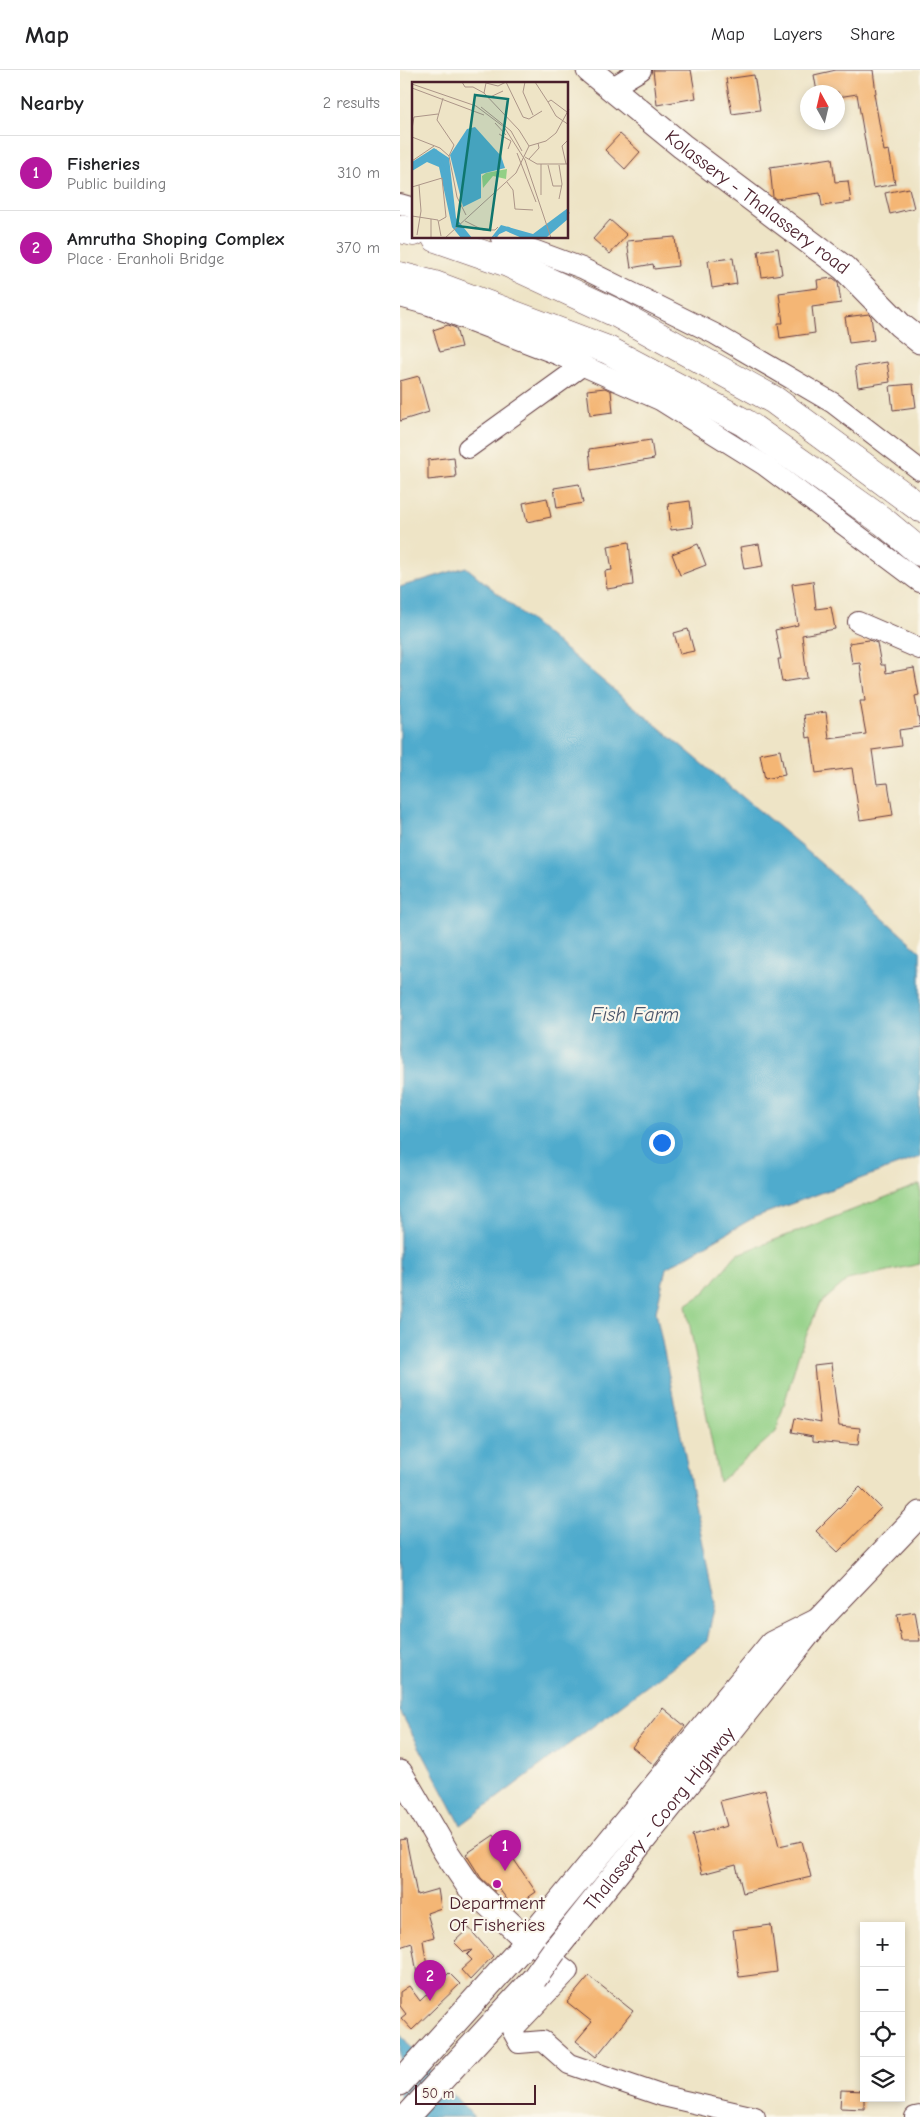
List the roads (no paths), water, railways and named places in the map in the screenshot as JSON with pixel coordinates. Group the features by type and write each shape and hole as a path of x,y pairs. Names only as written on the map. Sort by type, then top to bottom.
{"highway":[{"path":"439,239 508,263 618,314 766,395 920,508"},
{"path":"400,276 435,285 608,350 745,423 884,522 920,552"}],"main road":[{"name":"Kolassery - Thalassery road","path":"589,70 682,146 844,268 900,325 920,341"},
{"path":"400,2083 528,1941 772,1644 818,1621 920,1514"},
{"name":"Thalassery - Coorg Highway","path":"407,2117 534,1979 554,1951 818,1621"},
{"path":"400,1773 446,1852 469,1886 528,1941"}],"street":[{"path":"611,88 641,70"},
{"path":"503,239 582,268 715,334 833,403 920,470"},
{"path":"400,297 429,305 582,365 660,400 764,465 920,582"},
{"path":"468,448 582,365"},
{"path":"858,622 920,649"},
{"path":"528,1941 568,1971 512,2030 519,2043 543,2041 569,2064 663,2096 755,2117"},
{"path":"915,2117 920,2116"}],"water":[{"name":"Fish Farm","path":"466,567 798,843 920,951 920,1157 755,1217 666,1268 656,1312 715,1603 707,1641 461,1825 400,1711 400,587"},
{"path":"400,2032 428,2068 474,2117 400,2117"}],"place":[{"name":"Fisheries","path":"505,1871"},
{"name":"Department Of Fisheries","path":"497,1884"},
{"name":"Amrutha Shoping Complex","path":"430,2001"}]}
